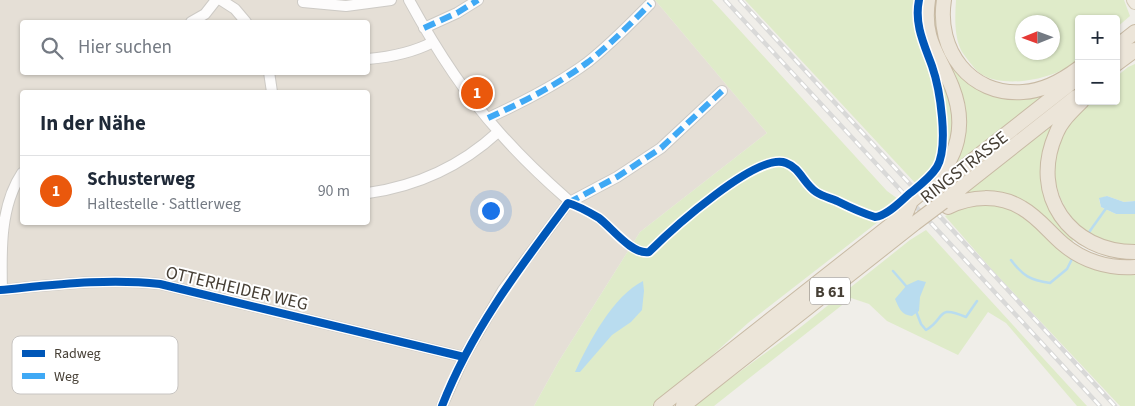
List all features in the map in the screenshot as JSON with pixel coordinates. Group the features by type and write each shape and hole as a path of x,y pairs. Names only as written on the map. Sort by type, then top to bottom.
{"highway":[{"name":"B 61","path":"928,0 926,16 928,33 934,51 952,87 958,104 959,118 959,133 949,162 941,175 938,196 959,202 981,198 1010,202 1023,208 1076,253 1100,264 1117,267 1135,267"},
{"path":"944,0 942,13 943,30 948,46 969,75 981,84 1010,92 1024,92 1054,84 1075,71"},
{"path":"1120,44 1135,32"},
{"path":"1120,61 1135,50"},
{"name":"RINGSTRASSE","path":"683,406 1075,80"},
{"name":"RINGSTRASSE","path":"938,196 1075,97"},
{"path":"1078,105 1066,117 1056,132 1049,151 1048,186 1053,203 1061,217 1085,239 1111,250 1135,252"},
{"name":"RINGSTRASSE","path":"661,406 911,218 930,212 939,213 938,196"}],"street":[{"path":"194,20 205,14 216,0"},
{"path":"221,0 244,20"},
{"path":"303,2 346,6 391,0"},
{"path":"409,0 433,42 498,132 542,177 567,199 568,203"},
{"path":"424,28 457,13 478,0"},
{"path":"488,118 523,102 588,62 650,4"},
{"path":"370,59 418,50 433,42"},
{"path":"269,75 272,90"},
{"path":"442,406 464,357 503,290 568,203 617,177 661,148 722,91"},
{"path":"370,193 410,185 434,176 468,157 498,132"},
{"path":"1,290 4,211 9,194 20,176"},
{"name":"OTTERHEIDER WEG","path":"1,290 107,282 136,281 160,284 464,357"}],"shaded area":[{"path":"0,0 655,0 767,133 640,232 559,361 534,406 0,406"}],"green space":[{"path":"655,0 712,0 887,191 898,199 884,210 883,218 748,323 684,381 652,406 534,406 559,361 640,232 767,133"},
{"path":"745,0 917,0 915,21 918,37 931,73 940,123 936,163 928,175 917,185"},
{"path":"921,0 953,102 954,134 939,167 944,143 944,105 935,67 921,32"},
{"path":"932,0 940,0 939,29 981,89 1061,85 946,175 961,141 937,48 931,13"},
{"path":"956,0 1124,0 1130,16 1120,25 1120,15 1075,15 1075,63 1045,77 1018,81 992,79 981,74 962,52 956,32"},
{"path":"1135,64 1135,201 1124,202 1107,196 1099,199 1101,207 1116,214 1135,214 1135,245 1101,240 1080,226 1064,206 1059,194 1054,169 1059,141 1072,120 1085,105 1120,105 1120,74"},
{"path":"1061,115 1042,169 1074,239 1071,243 1025,203 956,198"},
{"path":"971,204 1000,205 1016,211 1027,218 1063,250 1135,273 1135,406 1120,406 994,272 945,216"},
{"path":"926,230 1087,406 1077,406 1006,323 988,312 958,355 887,321 869,304 851,298 714,406 693,406 797,330 910,240"}],"water":[{"path":"1107,196 1124,202 1135,201 1135,214 1116,214 1101,207 1099,198"},
{"path":"918,280 926,282 920,297 919,311 912,316 905,314 901,310 895,299 907,285"},
{"path":"643,281 642,310 631,322 612,335 580,372 575,372 587,347 612,308 632,288"}],"waterway":[{"path":"1087,235 1107,207"},
{"path":"1011,260 1019,270 1028,276 1050,283 1067,269 1073,257"},
{"path":"893,271 907,287"},
{"path":"916,311 921,324 926,330 945,312 956,313 966,317 977,301"}],"railway":[{"path":"725,0 1100,406"},
{"path":"740,0 1115,406"}],"marked path":[{"path":"424,28 457,13 478,0"},
{"path":"488,118 540,93 588,62 650,4"},
{"path":"568,203 617,177 661,148 722,91"}],"cycle path":[{"path":"442,406 467,352 498,300 568,203 580,207 599,218 629,245 643,252 649,252 694,211 715,195 736,180 756,169 773,163 791,165 816,192 875,217 889,211 924,182 937,167 941,158 943,132 935,76 919,26 919,0"},
{"path":"0,290 100,282 160,284 464,357"}],"place":[{"name":"Schusterweg","path":"477,93"}]}
